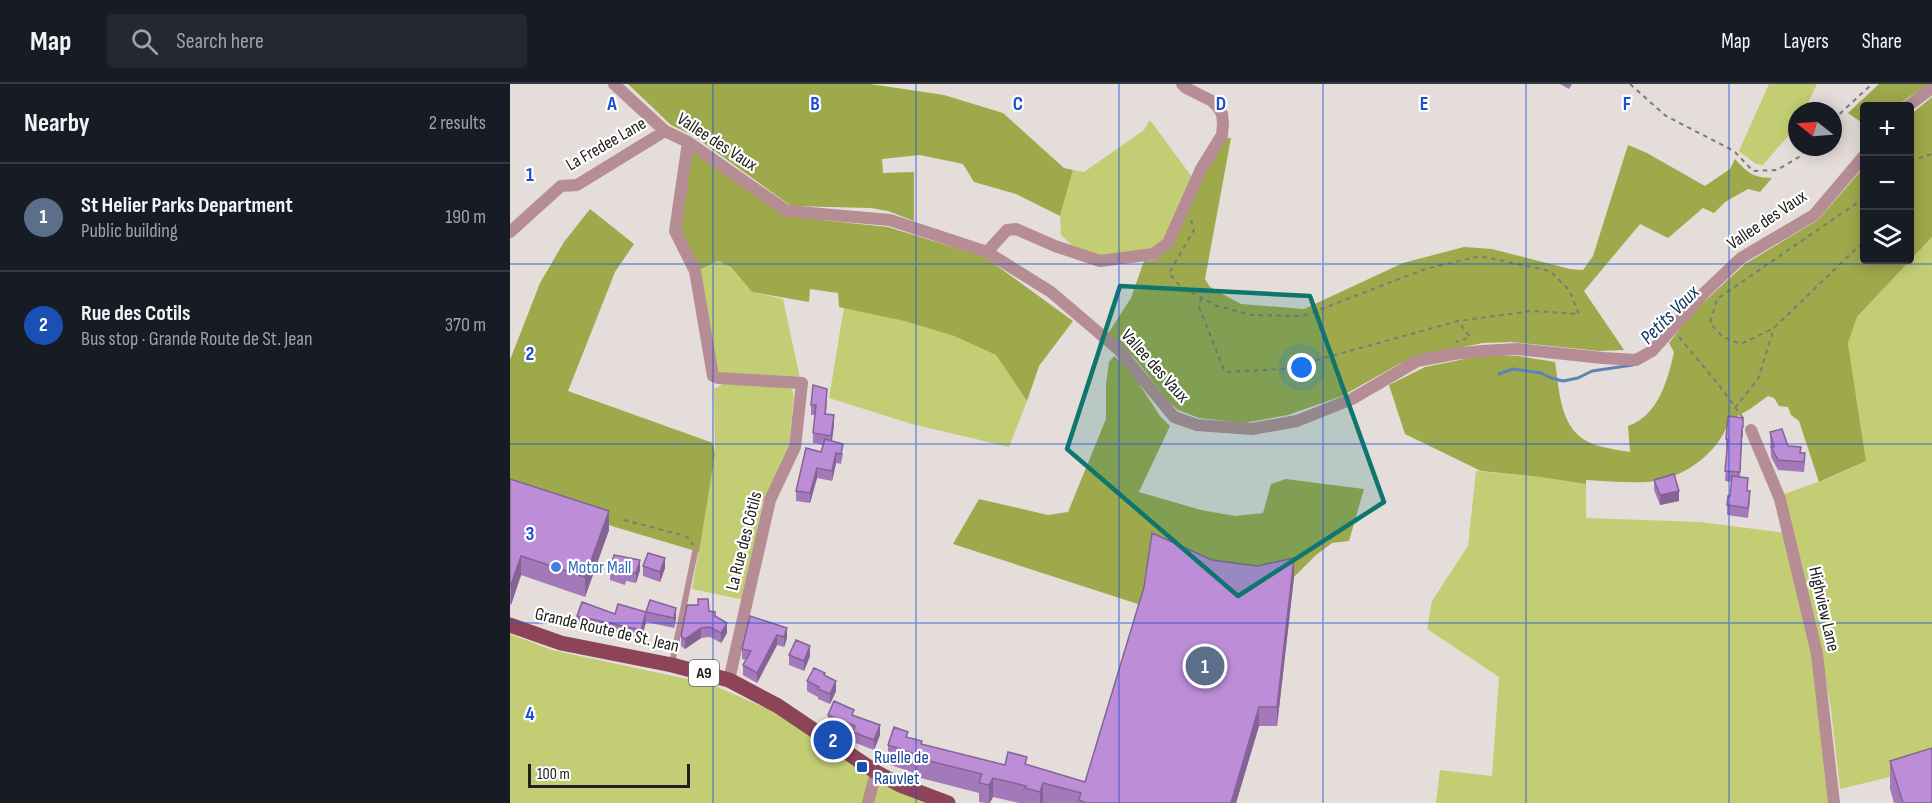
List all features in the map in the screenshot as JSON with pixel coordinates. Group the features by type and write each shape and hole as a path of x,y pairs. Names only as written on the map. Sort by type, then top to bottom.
{"main road":[{"name":"Grande Route de St. Jean","path":"510,625 561,643 672,665 729,680 778,706 876,772 900,785 948,803"}],"street":[{"name":"Vallee des Vaux","path":"614,84 665,131 688,142 787,211 890,219 987,252 1051,292 1119,350 1174,417 1197,425 1252,429 1297,421 1352,399 1417,362 1454,354 1517,349 1636,360 1652,351 1704,293 1741,258 1814,215 1860,161"},
{"path":"987,252 1007,230 1016,229 1055,246 1100,261 1153,254 1168,243 1201,169 1222,135 1222,114 1218,107 1212,101 1182,84"},
{"path":"1913,102 1932,88"},
{"name":"La Fredee Lane","path":"510,232 561,186 577,185 665,131"},
{"name":"La Rue des Côtils","path":"688,142 675,231 695,271 713,376 802,383 795,447 770,500 729,680"},
{"name":"Highview Lane","path":"1751,430 1780,499 1817,654 1834,803"},
{"path":"868,803 876,772"}],"lane":[{"path":"672,665 695,552"}],"path":[{"path":"1630,84 1666,116 1734,151 1753,171 1777,170 1800,156"},
{"path":"1842,112 1872,84"},
{"path":"1914,160 1932,154"},
{"path":"1860,201 1716,299 1710,323 1723,338 1741,344 1774,328 1860,245"},
{"path":"1176,224 1190,219 1194,230 1169,273 1180,286 1201,298 1217,306 1252,315 1303,316 1425,269 1480,256 1550,271 1569,290 1579,314 1532,311 1458,321 1284,369 1224,372 1199,307 1201,298"},
{"path":"1451,344 1470,337 1458,321"},
{"path":"1735,408 1758,379 1774,328"},
{"path":"1679,337 1751,430"},
{"path":"624,520 682,535 690,539 695,552"}],"highlighted area":[{"path":"1120,286 1310,296 1384,502 1238,596 1067,449"}],"green space":[{"path":"628,84 870,84 944,95 1003,113 1064,168 1073,170 1060,216 1016,194 974,182 963,164 920,155 882,159 883,173 914,172 914,221 888,211 871,208 791,206 694,136 671,125"},
{"path":"1769,84 1817,84 1808,102 1788,102 1788,136 1763,165 1756,164 1739,151"},
{"path":"1879,84 1929,84 1903,102 1860,102 1860,121 1848,113"},
{"path":"1932,97 1932,237 1914,256 1914,156 1914,112"},
{"path":"1150,120 1192,177 1165,241 1153,250 1100,257 1074,247 1061,235 1060,216 1073,170 1084,172 1144,130"},
{"path":"1225,138 1231,138 1205,279 1210,287 1241,304 1304,309 1403,263 1464,247 1492,249 1570,269 1583,270 1593,256 1628,145 1647,153 1705,186 1730,169 1735,159 1751,174 1772,178 1760,192 1748,189 1725,202 1714,213 1703,208 1668,238 1640,224 1584,291 1624,350 1599,351 1511,342 1483,343 1427,354 1401,363 1342,396 1288,415 1244,423 1199,418 1178,410 1168,401 1137,361 1107,335 1131,298 1144,261 1155,260 1173,246 1178,229 1204,173"},
{"path":"691,149 784,216 888,227 985,257 1073,321 1039,366 1027,401 996,355 954,336 904,321 839,307 838,293 810,289 809,302 752,292 731,267 718,261 699,270 679,230"},
{"path":"1860,172 1860,264 1907,264 1857,317 1848,343 1866,461 1819,482 1799,421 1791,415 1788,407 1779,406 1774,398 1768,396 1729,421 1717,444 1697,463 1673,476 1647,482 1586,480 1586,484 1481,471 1405,434 1389,385 1425,367 1480,356 1518,356 1555,362 1563,409 1573,430 1582,438 1593,444 1630,452 1628,426 1647,414 1660,396 1674,352 1669,343 1693,312 1745,264 1818,220"},
{"path":"590,209 634,244 615,272 568,391 713,443 715,454 699,552 510,493 510,360 540,283 564,242"},
{"path":"1932,237 1932,763 1886,778 1840,789 1831,709 1820,649 1784,494 1832,477 1866,461 1848,343 1857,317 1907,264 1914,264 1914,256"},
{"path":"718,261 731,267 752,292 783,299 800,378 726,375 716,371 699,270"},
{"path":"844,307 954,336 996,355 1027,401 1009,447 912,424 829,398"},
{"path":"1114,356 1129,368 1160,416 1170,426 1139,492 1201,510 1235,516 1263,513 1271,484 1286,479 1364,489 1349,541 1332,543 1294,577 1144,606 953,544 979,499 1048,515 1068,512 1106,419 1106,384 1109,362"},
{"path":"723,384 791,386 794,396 788,455 762,504 744,600 692,589 715,454 714,389"},
{"path":"1476,471 1586,484 1586,518 1700,522 1785,533 1812,649 1831,803 1436,803 1440,770 1492,776 1499,677 1427,629 1432,601 1468,546"},
{"path":"510,634 552,650 710,684 766,708 930,803 510,803"}],"building":[{"path":"813,385 827,389 825,414 834,415 831,436 813,433 816,405 811,405"},
{"path":"1728,416 1743,418 1740,472 1725,471"},
{"path":"1782,429 1788,446 1801,447 1800,453 1805,453 1804,462 1778,460 1771,447 1774,447 1770,432"},
{"path":"825,439 843,444 841,454 836,453 832,471 817,468 810,493 796,491 806,448 821,452"},
{"path":"1674,474 1679,491 1660,495 1654,480"},
{"path":"1732,476 1748,478 1747,491 1750,491 1748,508 1727,505"},
{"path":"510,479 609,511 585,577 521,556 510,585"},
{"path":"1152,533 1212,560 1257,566 1294,558 1277,707 1259,707 1231,803 1086,803 1079,800 1081,793 1043,783 1040,792 993,778 989,785 979,783 982,774 917,758 918,755 888,745 894,727 908,732 906,737 922,741 921,744 1005,765 1008,752 1027,757 1025,764 1085,782 1144,587"},
{"path":"648,553 665,558 660,572 643,566"},
{"path":"614,555 640,560 636,573 626,571 625,575 610,570"},
{"path":"698,599 708,599 709,611 715,612 715,616 727,623 721,633 710,627 701,628 685,639 681,636 687,605 698,605"},
{"path":"650,600 676,608 674,618 646,612"},
{"path":"582,602 615,614 618,604 646,612 641,630 577,616"},
{"path":"750,616 787,628 784,637 777,635 757,673 743,665 751,651 742,649"},
{"path":"796,640 810,646 804,661 789,655"},
{"path":"814,668 836,681 830,694 807,681"},
{"path":"834,701 854,710 852,715 880,725 874,740 853,732 855,726 828,715"},
{"path":"1932,748 1932,803 1903,803 1890,761"}],"waterway":[{"name":"Petits Vaux","path":"1499,374 1513,369 1541,373 1563,381 1578,378 1592,371 1633,365"}],"place":[{"name":"Motor Mall","path":"556,567"},
{"name":"St Helier Parks Department","path":"1205,666"},
{"name":"Rue des Cotils","path":"833,740"},
{"name":"Ruelle de Rauvlet","path":"862,767"}]}
